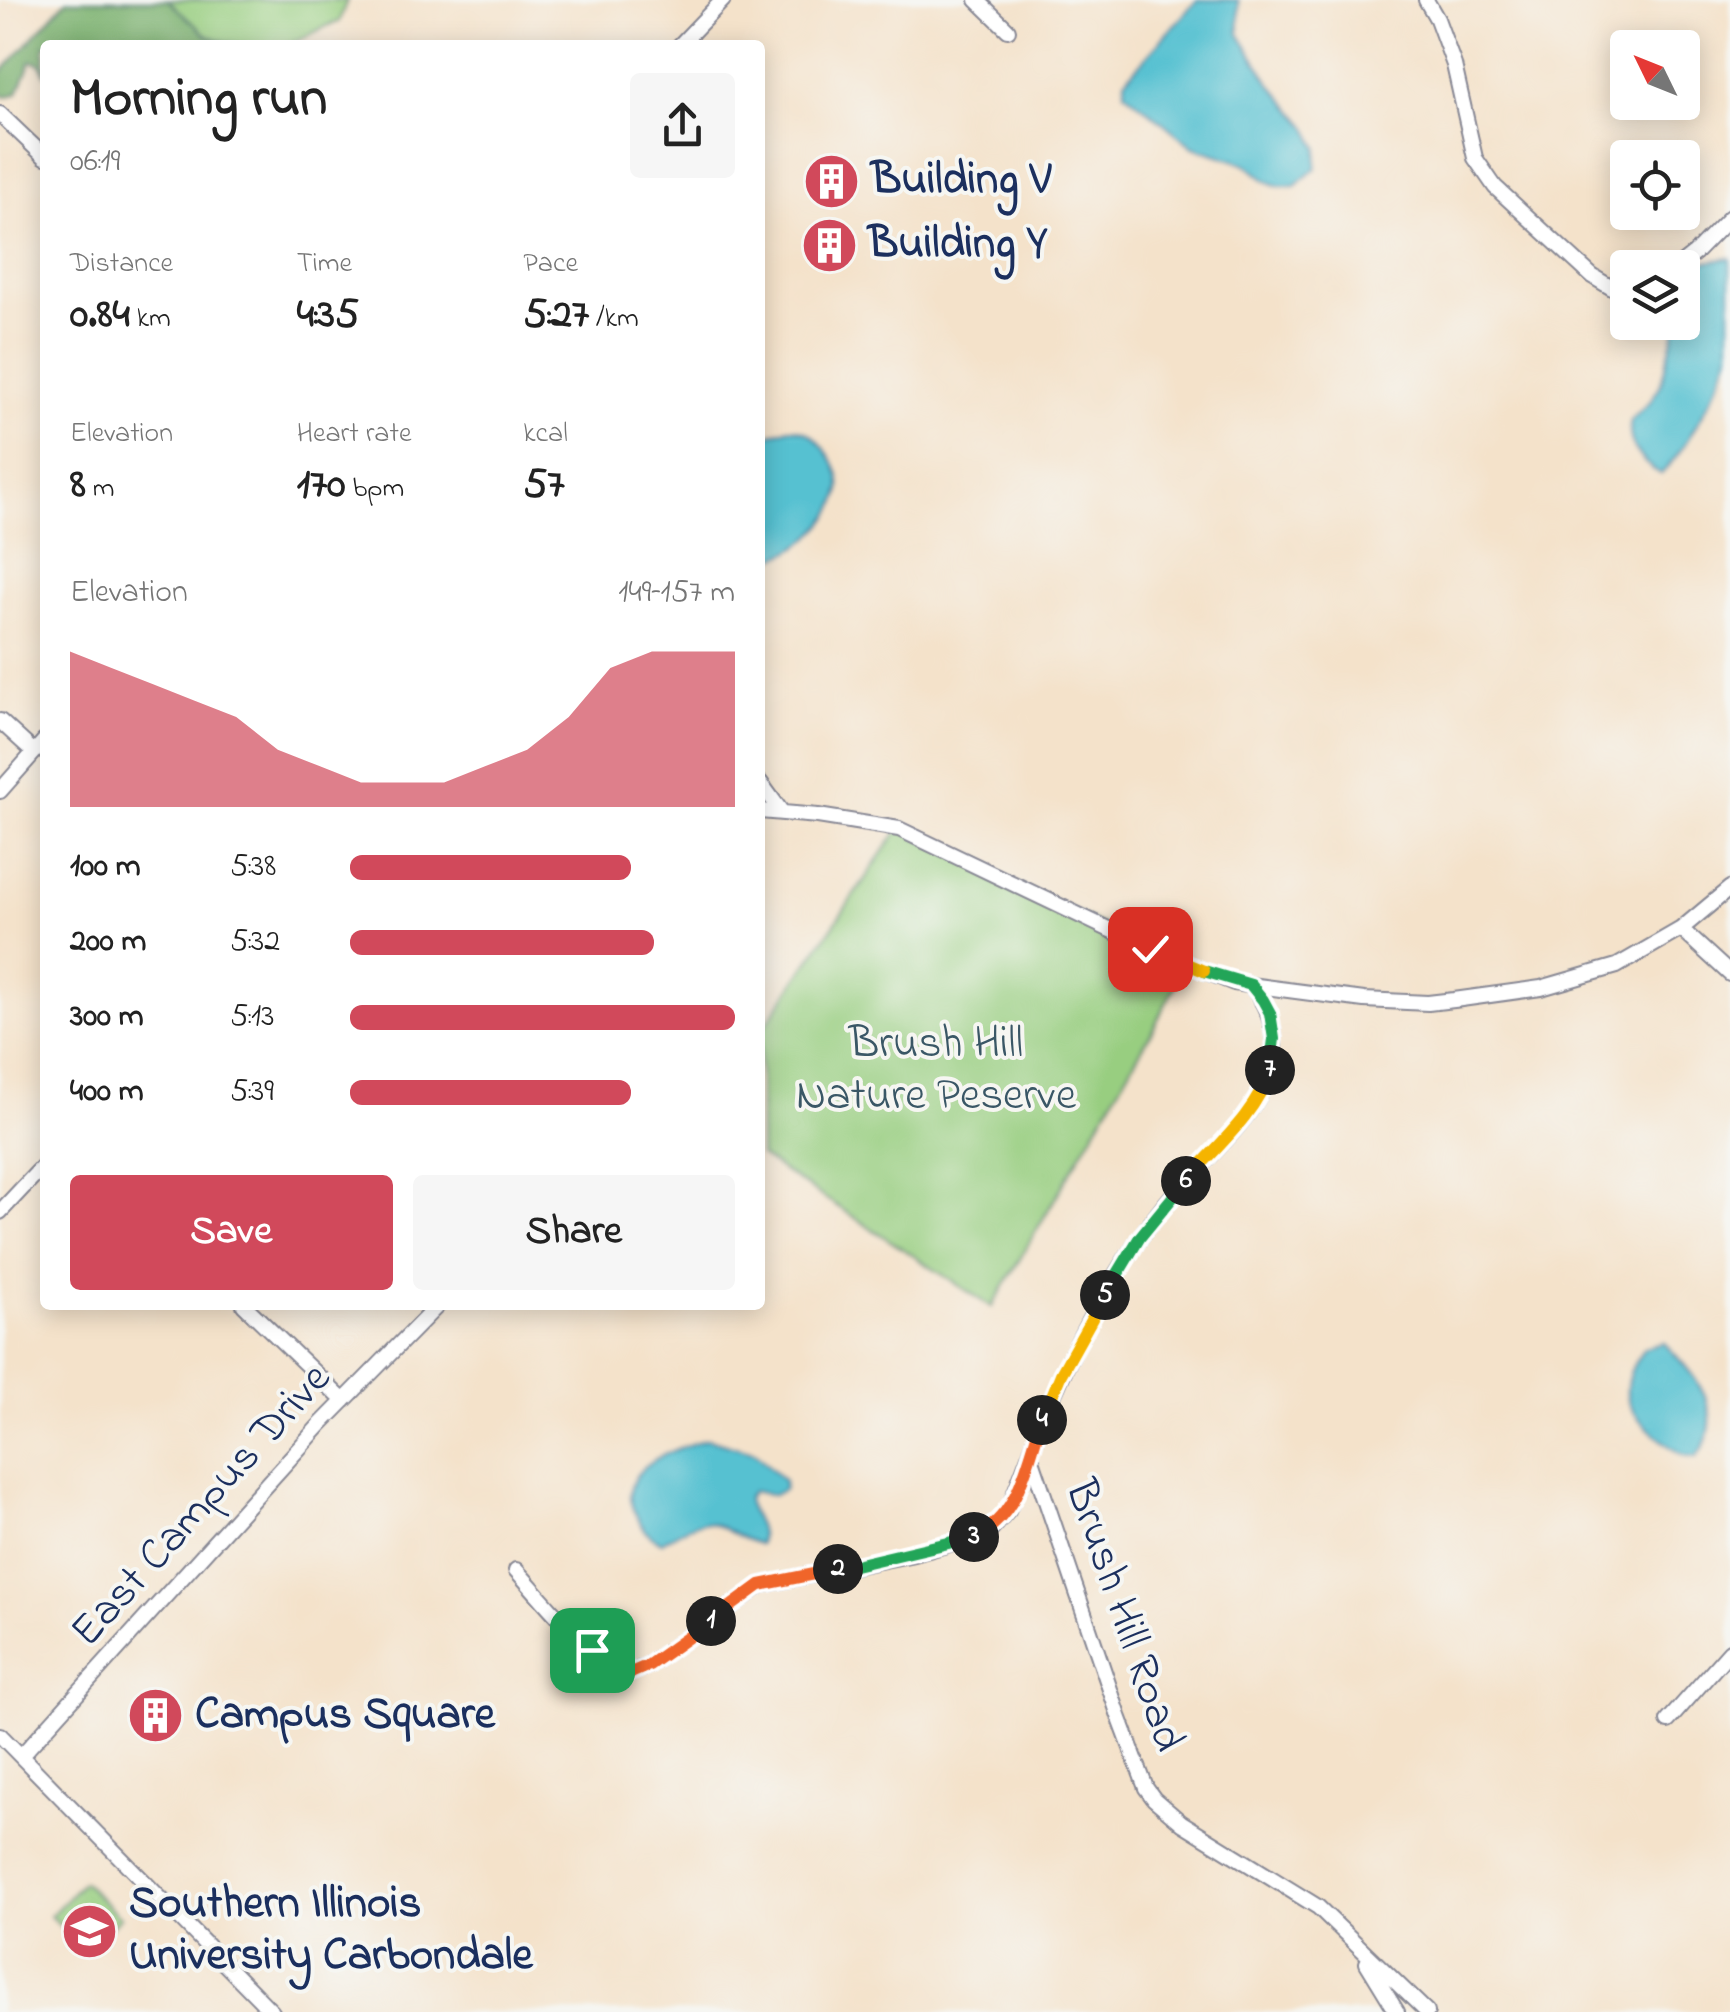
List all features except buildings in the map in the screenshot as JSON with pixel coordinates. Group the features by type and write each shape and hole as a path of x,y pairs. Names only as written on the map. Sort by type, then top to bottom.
{"street":[{"path":"685,40 723,0"},
{"path":"978,0 1008,30"},
{"path":"1426,0 1454,65 1475,158 1495,187 1592,276 1610,287"},
{"path":"0,114 40,152"},
{"path":"1698,250 1730,217"},
{"path":"0,721 40,746 0,791"},
{"path":"765,789 781,811"},
{"path":"765,811 900,829 1150,949 1234,983 1364,1000 1429,1003 1471,998 1541,988 1618,966 1680,929 1730,888"},
{"path":"1680,929 1730,974"},
{"name":"Brush Hill Road","path":"1251,985 1270,1013 1272,1058 1266,1084 1245,1114 1166,1202 1120,1267 1061,1374 1030,1454 1050,1522 1146,1788 1182,1823 1318,1907 1426,2012"},
{"path":"0,1212 40,1169"},
{"path":"249,1310 344,1400"},
{"name":"East Campus Drive","path":"21,1756 344,1400 433,1310"},
{"path":"516,1570 592,1650 608,1662 633,1672 649,1665 760,1585 914,1554 992,1529 1008,1511 1030,1454"},
{"path":"1668,1721 1730,1651"},
{"path":"0,1735 272,2012"},
{"name":"Brush Hill Road","path":"1356,1945 1397,2012"}],"green space":[{"path":"67,0 168,0 206,35 218,40 40,40 40,63 31,61 18,93 5,97 0,93 0,74"},
{"path":"168,0 347,0 339,22 299,40 221,40 187,20"},
{"name":"Brush Hill Nature Peserve","path":"899,829 1186,964 1151,1033 992,1307 765,1159 765,1026"},
{"path":"83,1882 120,1917 86,1952 50,1916"}],"water":[{"path":"1197,0 1238,0 1239,34 1318,147 1316,168 1295,186 1279,186 1266,181 1246,164 1193,147 1125,92 1125,80"},
{"path":"1730,258 1730,352 1691,434 1661,474 1636,451 1631,420 1660,386 1673,340 1700,340 1700,263"},
{"path":"789,428 808,432 836,466 840,490 830,515 810,537 785,554 765,560 765,436"},
{"path":"1664,1343 1698,1383 1710,1412 1706,1442 1696,1457 1682,1454 1662,1440 1639,1419 1628,1398 1629,1376 1644,1348"},
{"path":"708,1439 754,1452 784,1481 784,1489 774,1495 752,1491 747,1498 760,1532 759,1544 705,1522 662,1542 646,1530 635,1513 630,1497 639,1472 664,1455"}],"place":[{"name":"Building V","path":"832,181"},
{"name":"Building Y","path":"829,245"},
{"name":"Campus Square","path":"156,1716"},
{"name":"Southern Illinois University Carbondale","path":"90,1931"}],"route":[{"path":"592,1650 608,1662 633,1672 731,1609 760,1585 914,1554 974,1537 1000,1522 1015,1496 1061,1374 1120,1267 1166,1202 1245,1114 1266,1084 1272,1062 1270,1013 1251,985 1234,983 1150,949"}]}
